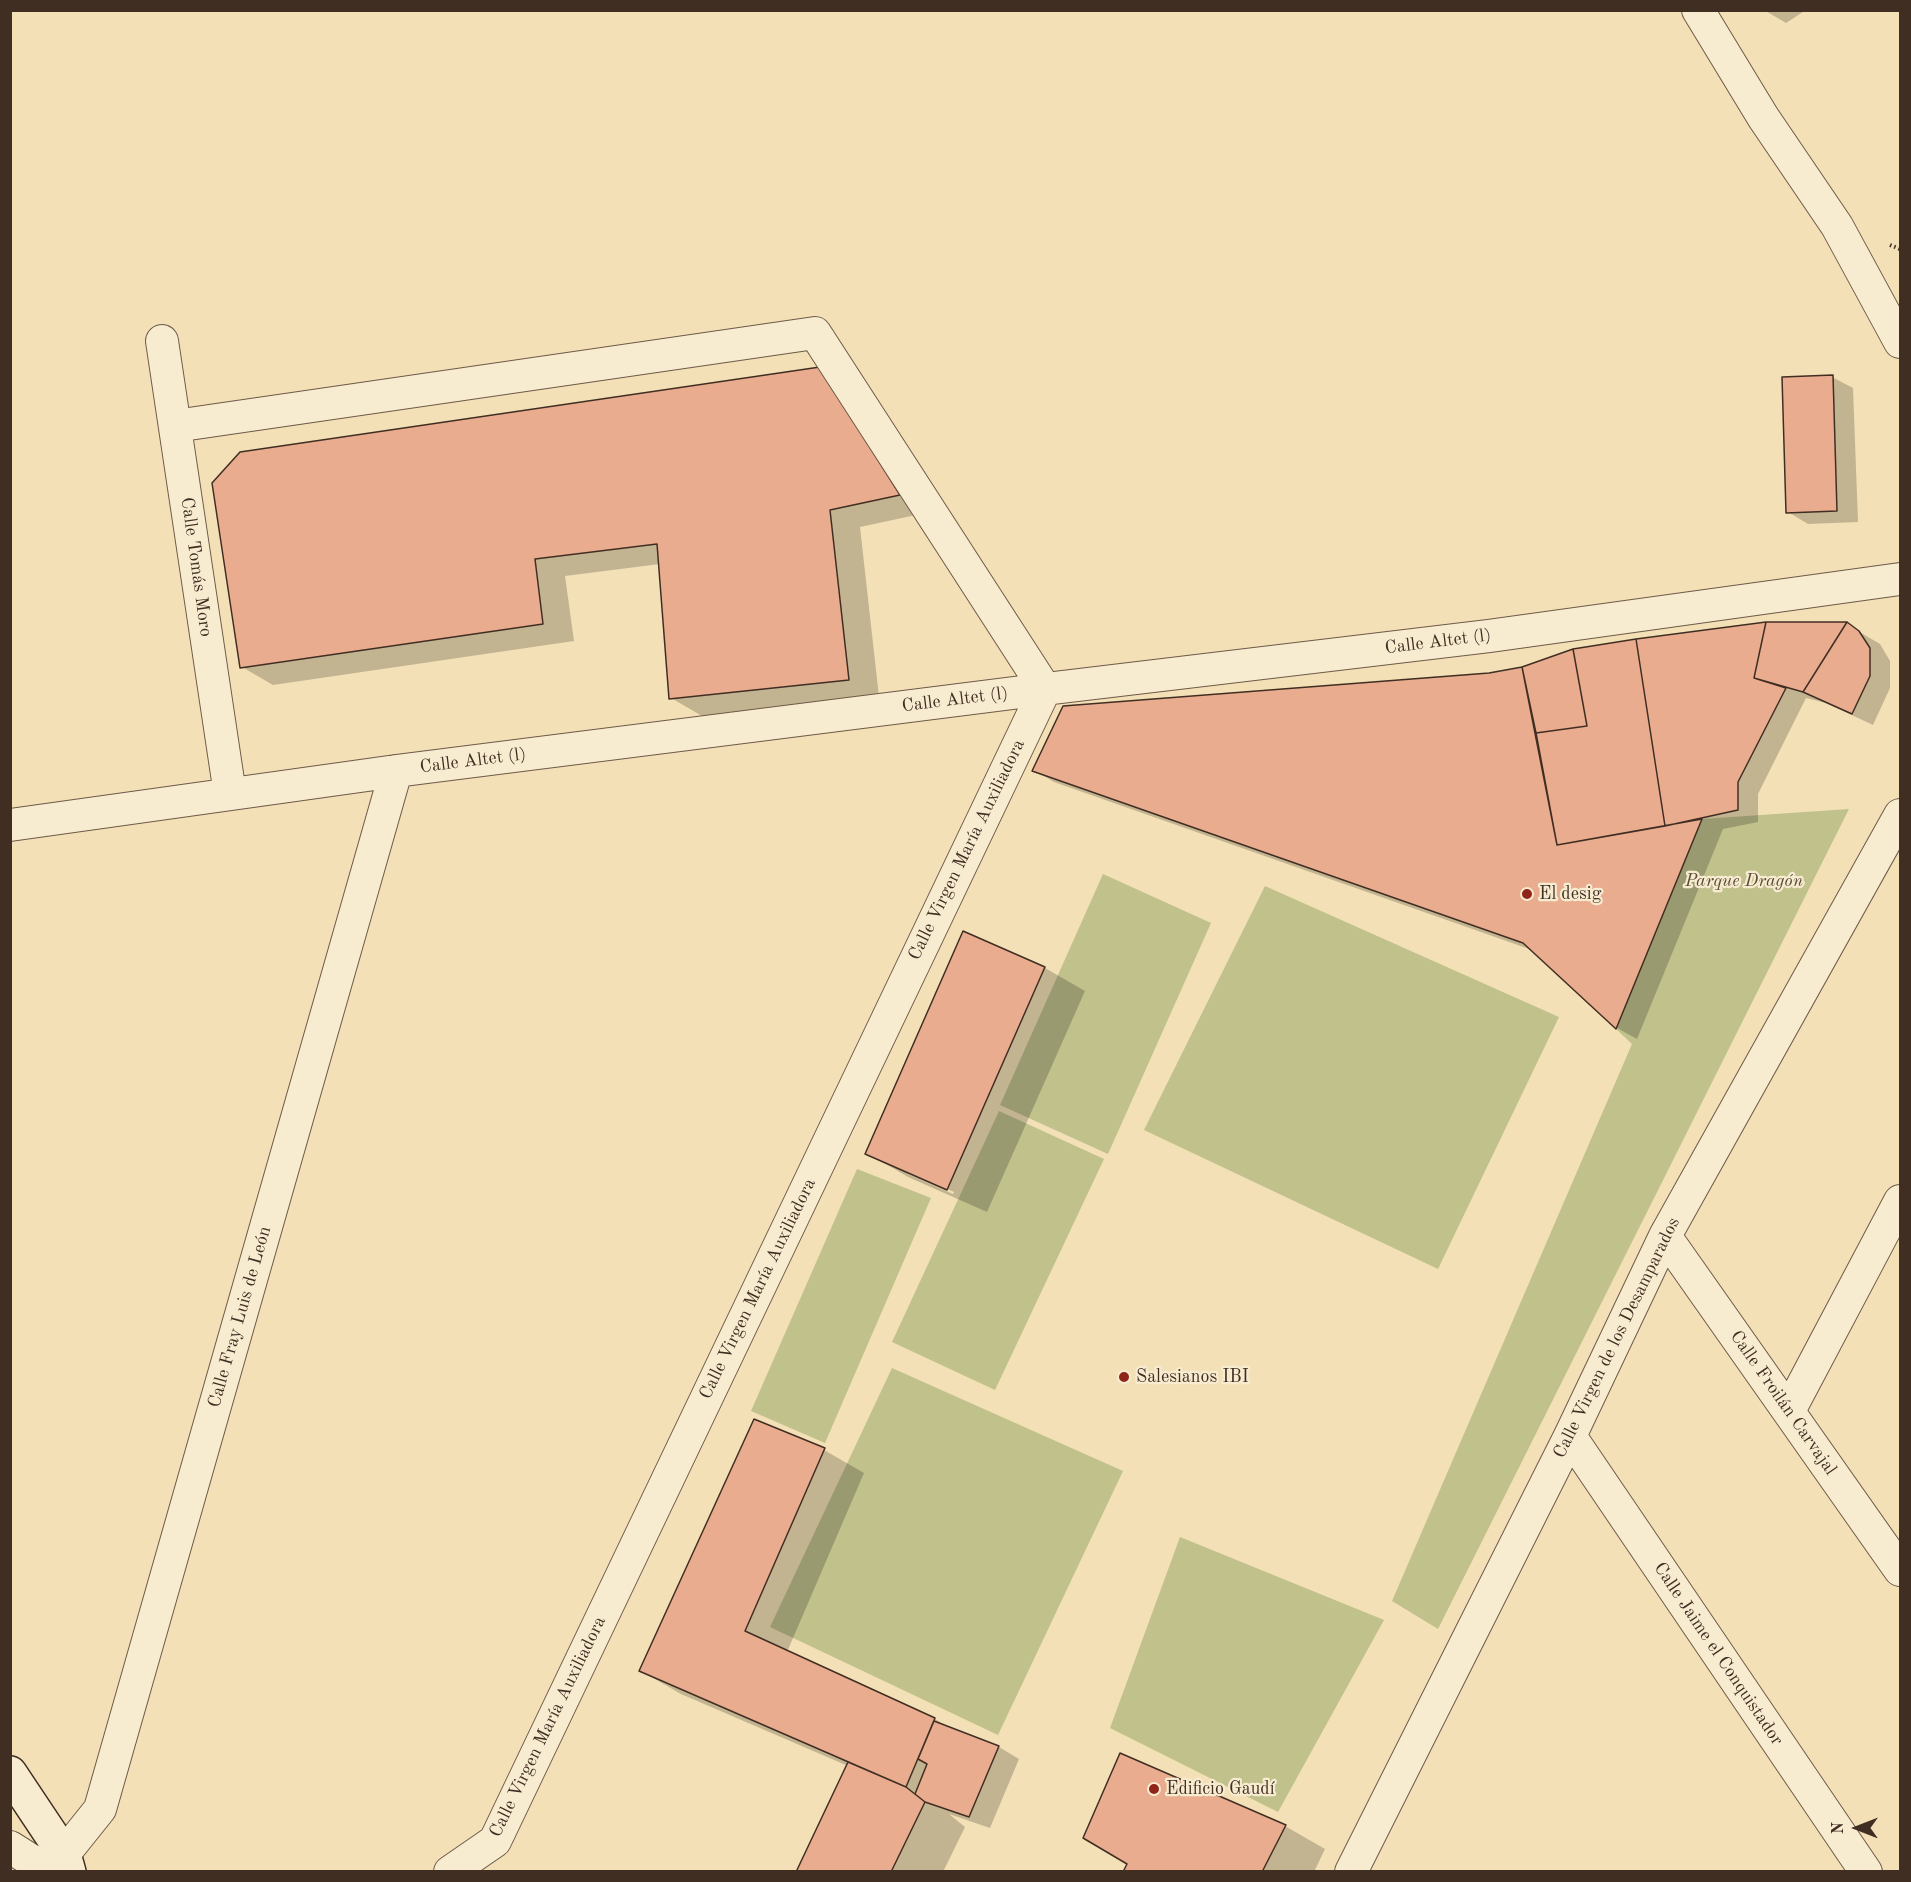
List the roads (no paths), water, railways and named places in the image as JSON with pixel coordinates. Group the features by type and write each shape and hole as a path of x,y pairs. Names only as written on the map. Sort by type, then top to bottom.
{"main road":[{"path":"10,1773 71,1866"}],"street":[{"path":"1698,10 1763,117 1837,226 1900,342"},
{"path":"175,426 815,333 1045,689"},
{"name":"Calle Tomás Moro","path":"162,341 230,794"},
{"name":"Calle Altet (l)","path":"10,825 396,771 1045,689 1489,636 1900,579"},
{"name":"Calle Virgen María Auxiliadora","path":"450,1872 495,1841 1045,689"},
{"name":"Calle Fray Luis de León","path":"71,1866 100,1809 396,771"},
{"name":"Calle Virgen de los Desamparados","path":"1351,1872 1570,1436 1665,1236 1900,815"},
{"path":"1789,1411 1900,1201"},
{"name":"Calle Froilán Carvajal","path":"1665,1236 1900,1567"},
{"name":"Calle Jaime el Conquistador","path":"1570,1436 1866,1872"},
{"path":"10,1847 37,1864 71,1866"}],"place":[{"name":"El desig","path":"1527,894"},
{"name":"Salesianos IBI","path":"1124,1377"},
{"name":"Edificio Gaudí","path":"1154,1789"}],"park label":[{"name":"Parque Dragón","path":"1744,881"}]}
